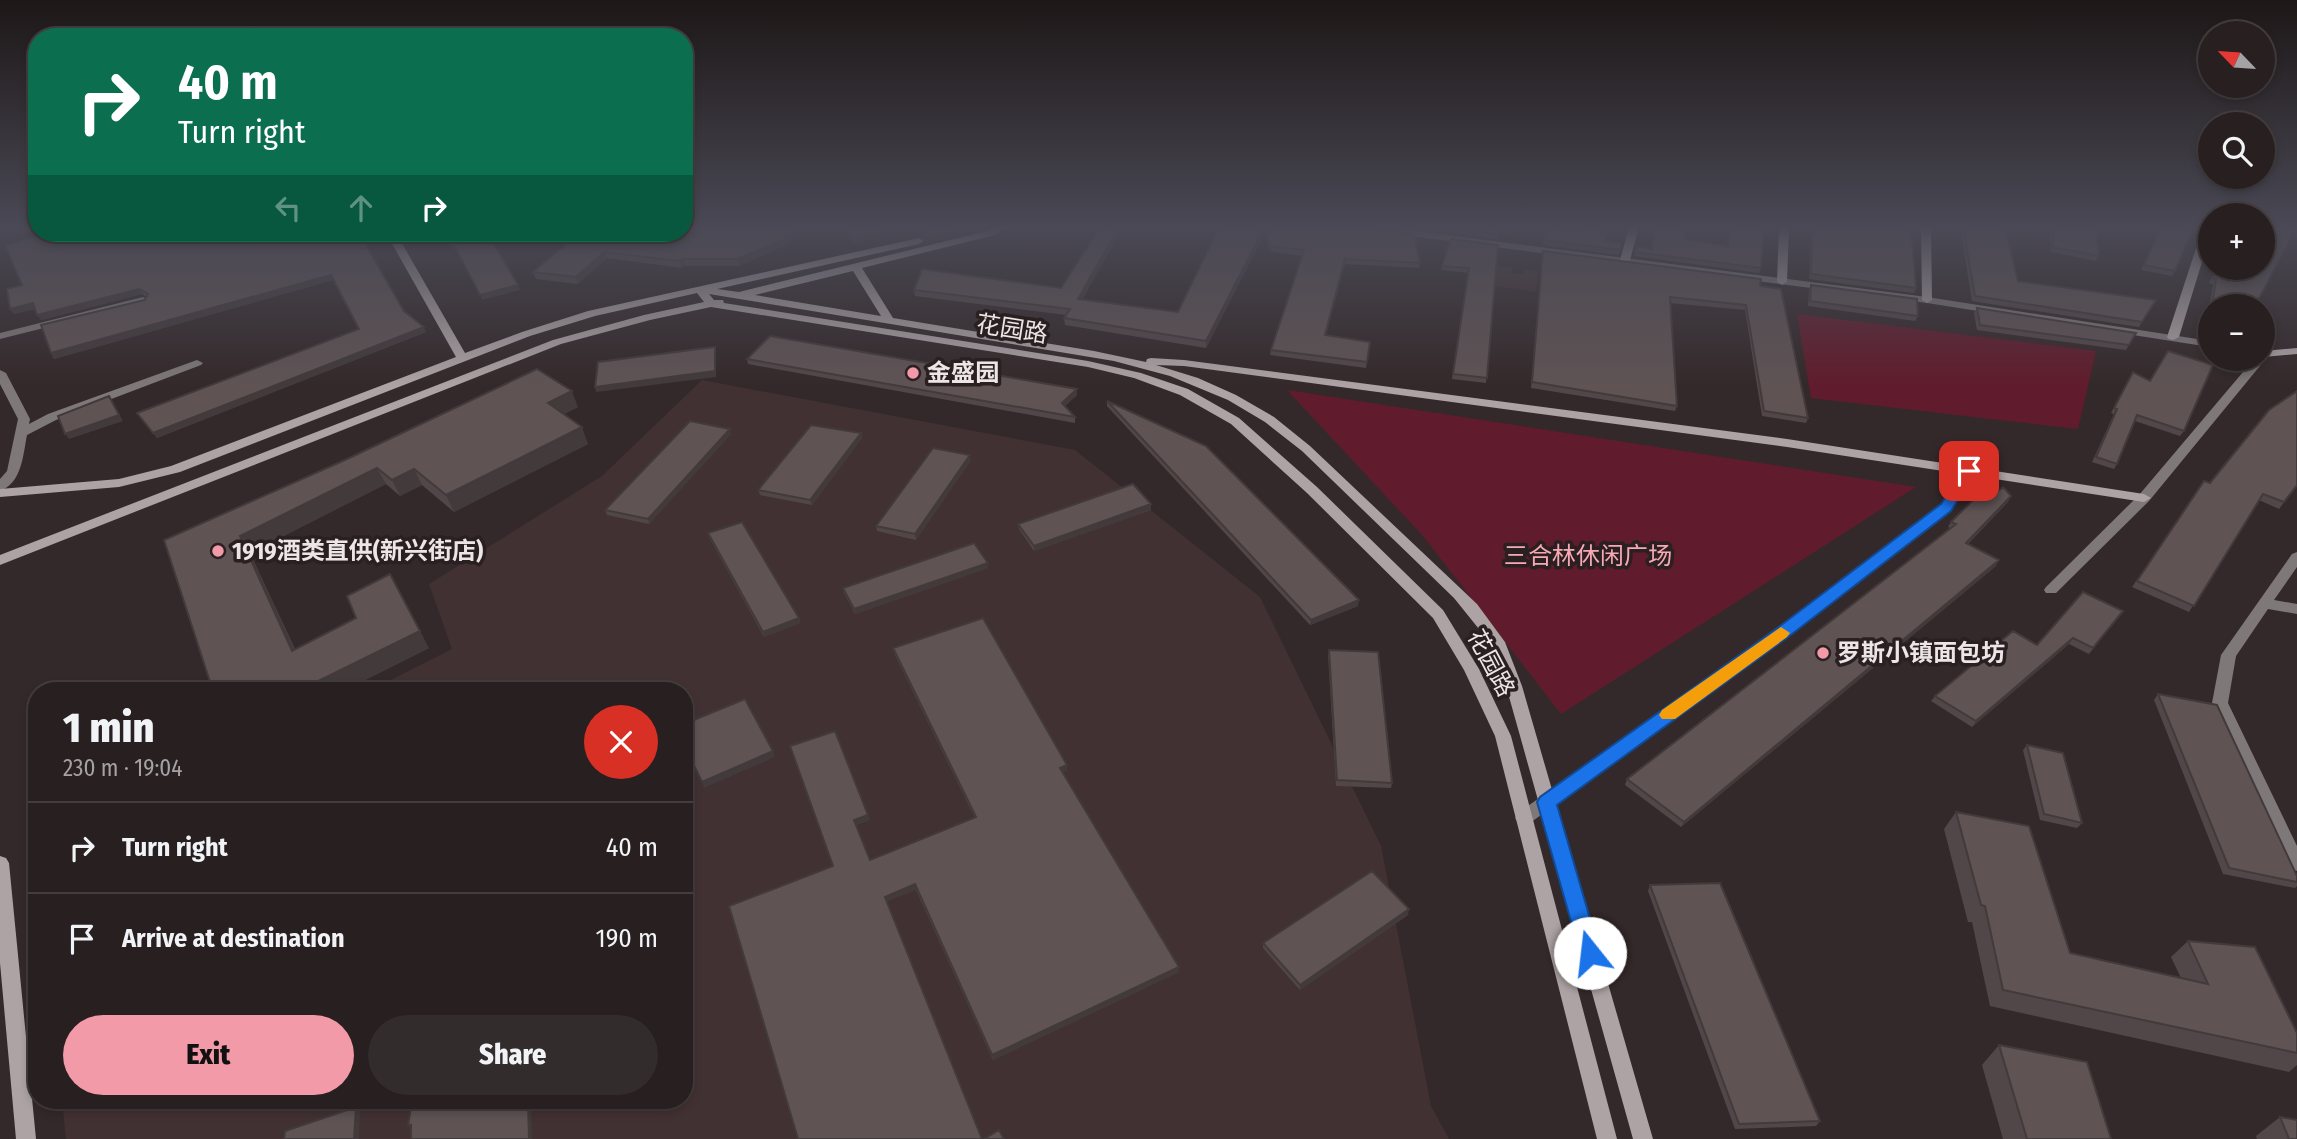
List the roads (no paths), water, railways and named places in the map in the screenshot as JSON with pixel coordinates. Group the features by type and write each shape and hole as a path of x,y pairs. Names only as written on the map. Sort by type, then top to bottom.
{"main road":[{"path":"418,280 462,358"},
{"path":"0,493 120,484 175,469 462,358 592,313 739,280"},
{"path":"0,560 544,346 801,280"},
{"path":"864,280 890,321"},
{"path":"1927,280 1927,300"},
{"path":"2173,337 2191,280"},
{"path":"699,289 712,304"},
{"name":"花园路","path":"699,289 1125,360 1214,389 1272,422 1314,457 1470,606 1496,639 1514,686 1643,1139"},
{"name":"花园路","path":"712,304 1088,364 1137,376 1184,392 1235,421 1312,490 1437,614 1471,669 1503,736 1607,1139"},
{"path":"2275,354 2297,351"},
{"path":"1125,360 1198,365 1773,441 2144,498"},
{"path":"0,863 26,1139"}],"street":[{"path":"1769,280 1927,300 2198,342"},
{"path":"0,336 143,300"},
{"path":"22,433 52,417 197,363"},
{"path":"2051,590 2144,498 2250,371"},
{"path":"0,373 24,419 13,472 0,487"},
{"path":"1524,818 1786,630 1946,507 1969,471"},
{"path":"2297,557 2229,655 2220,703 2297,864"},
{"path":"2265,604 2297,609"}],"place":[{"name":"金盛园","path":"913,373"},
{"name":"1919酒类直供(新兴街店)","path":"218,551"},
{"name":"罗斯小镇面包坊","path":"1823,653"}],"park label":[{"name":"三合林休闲广场","path":"1588,556"}]}
